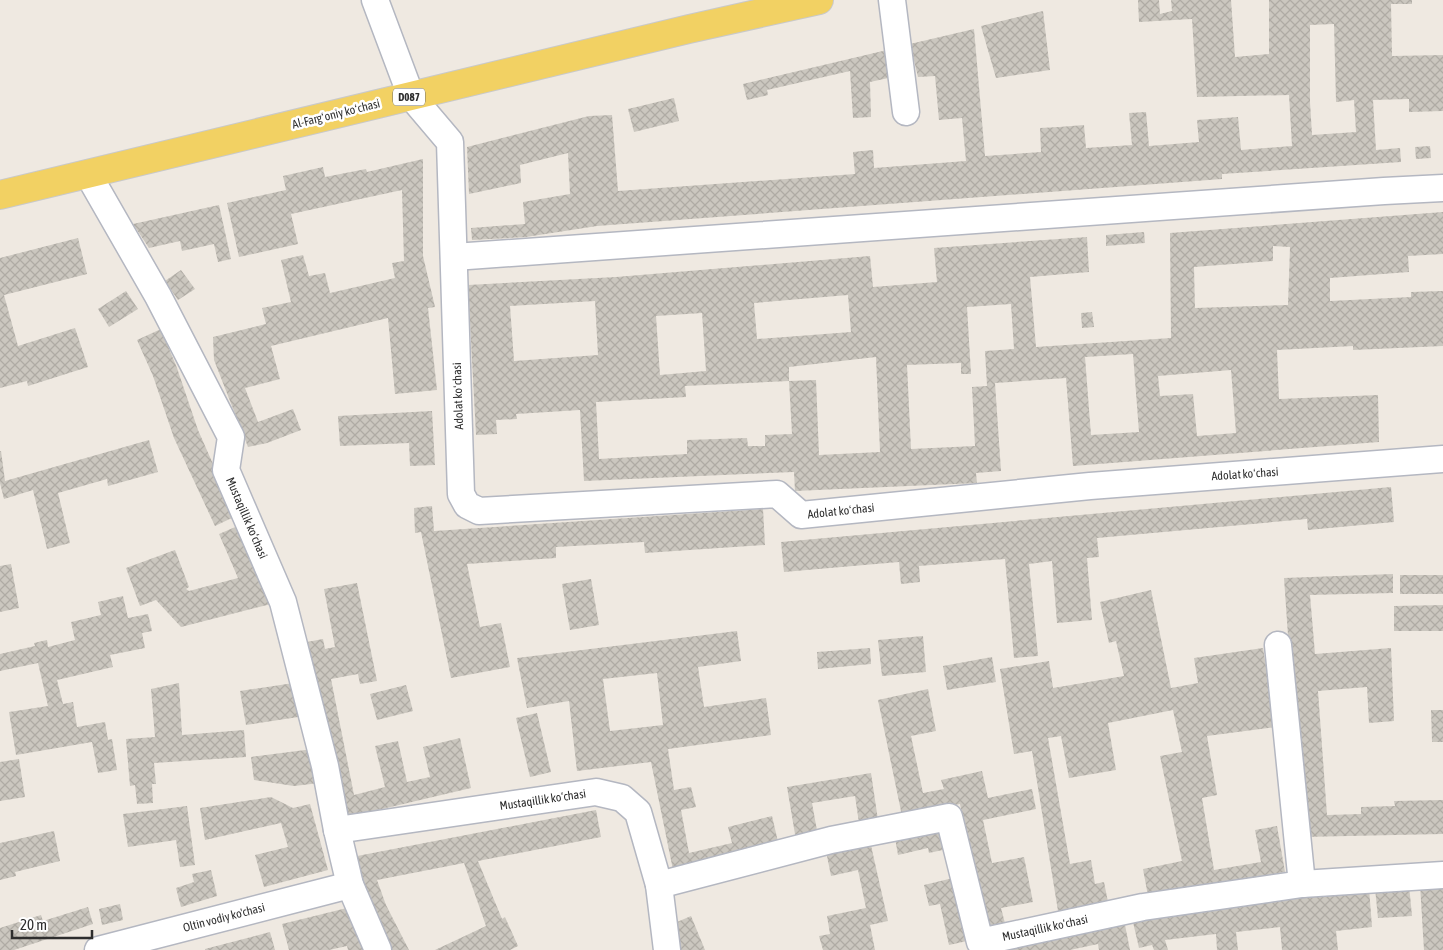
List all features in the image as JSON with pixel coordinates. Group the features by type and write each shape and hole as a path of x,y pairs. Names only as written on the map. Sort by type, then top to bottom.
{"main road":[{"name":"Al-Fargʻoniy koʻchasi","path":"0,195 819,0"}],"street":[{"name":"Adolat koʻchasi","path":"375,0 411,96 450,142 461,494 467,505 479,511 777,494 801,515 1090,486 1443,459"},
{"path":"892,0 906,112"},
{"name":"Mustaqillik ko‘chasi","path":"88,174 158,296 231,437 226,470 283,602 325,766 350,885 378,950"},
{"path":"454,257 1443,188"},
{"path":"1278,645 1302,884"},
{"name":"Mustaqillik ko‘chasi","path":"337,830 596,792 622,798 638,812 659,885 667,950"},
{"name":"Mustaqillik ko‘chasi","path":"659,885 831,840 949,817 980,942 1143,907 1302,884 1443,875"},
{"name":"Oltin vodiy ko'chasi","path":"98,950 350,885"}],"building":[{"path":"1138,0 1159,0 1160,14 1172,11 1171,0 1231,0 1235,57 1269,54 1269,0 1412,0 1412,4 1391,4 1392,56 1443,55 1443,111 1409,112 1409,99 1373,100 1376,150 1400,148 1401,162 1222,174 1222,179 597,226 526,237 472,240 471,228 525,224 523,202 570,194 568,153 520,165 521,183 469,194 467,147 589,116 612,115 618,191 855,174 853,152 873,150 874,168 966,161 962,118 939,120 935,76 918,77 910,44 974,29 985,156 1041,152 1040,128 1084,125 1086,148 1132,145 1129,113 1146,112 1149,146 1199,142 1197,120 1238,117 1241,150 1292,146 1289,95 1197,97 1192,19 1139,22","holes":["1334,24 1336,102 1354,100 1356,132 1312,135 1310,25"]},
{"path":"1043,11 1050,70 996,78 981,26"},
{"path":"887,50 893,77 870,82 871,117 853,118 850,71 767,90 768,95 747,100 743,84"},
{"path":"674,98 679,121 634,132 628,109"},
{"path":"1430,146 1431,158 1416,159 1415,147"},
{"path":"423,159 423,256 435,307 428,308 437,390 395,394 388,318 271,346 280,379 245,388 258,422 293,409 301,430 267,443 248,447 214,360 213,337 266,324 262,308 291,302 281,260 303,255 309,276 325,273 330,293 395,278 392,263 404,261 402,190 291,214 298,244 239,257 227,203 286,190 283,176 323,167 325,177 366,169 367,172"},
{"path":"219,205 231,259 218,262 214,244 182,251 180,241 149,248 133,224"},
{"path":"1443,212 1443,254 1408,256 1409,272 1330,278 1330,301 1411,297 1411,292 1443,291 1443,346 1353,350 1353,346 1277,350 1279,399 1378,395 1379,442 1073,466 1066,378 995,383 1001,471 976,473 977,483 795,491 794,472 584,481 580,410 516,414 517,419 496,420 497,434 476,435 468,285 616,277 870,256 873,287 937,282 934,248 1087,237 1089,272 1030,277 1036,347 1171,338 1170,233","holes":["1273,246 1290,247 1288,305 1195,308 1194,267 1273,261","848,295 851,332 757,339 754,303","595,301 598,355 514,361 510,306","1011,304 1014,349 985,351 987,386 972,387 975,446 911,449 907,365 961,363 961,374 971,374 967,307","702,313 706,371 660,375 656,316","1133,354 1139,432 1091,435 1085,357","876,357 880,452 819,455 816,380 789,381 789,367","1231,370 1236,433 1197,436 1193,394 1160,396 1158,376","789,381 792,434 765,435 765,446 748,446 747,438 687,440 687,454 599,459 596,402 686,397 685,386"]},
{"path":"1144,232 1145,243 1106,246 1106,235"},
{"path":"78,238 87,274 4,295 18,346 75,328 88,367 28,386 27,381 0,388 0,258"},
{"path":"181,270 195,289 178,300 165,281"},
{"path":"126,291 138,309 109,327 98,309"},
{"path":"1092,312 1094,327 1082,328 1081,313"},
{"path":"161,329 177,368 198,430 236,516 215,526 174,438 153,376 137,340"},
{"path":"432,411 435,465 410,466 409,443 340,446 338,416"},
{"path":"149,440 158,472 108,486 107,479 58,493 70,543 47,549 33,490 4,499 0,483 0,451 5,481"},
{"path":"1391,487 1394,522 1308,530 1307,519 1097,538 1099,557 1087,558 1092,620 1057,623 1052,561 1029,564 1038,656 1014,658 1005,559 919,566 920,582 901,584 899,562 784,572 781,542"},
{"path":"432,506 434,531 763,509 765,545 645,553 644,542 556,547 556,558 467,564 480,627 501,623 510,667 451,678 421,532 415,533 414,508"},
{"path":"240,525 275,603 181,627 156,600 140,606 126,568 175,550 189,587 186,589 189,591 238,578 219,534"},
{"path":"11,564 19,608 0,612 0,566"},
{"path":"1393,574 1393,593 1310,595 1315,654 1391,648 1394,721 1369,723 1367,687 1318,691 1327,815 1361,814 1361,807 1395,806 1394,801 1443,800 1443,834 1302,837 1284,578"},
{"path":"1400,575 1443,575 1443,594 1400,594"},
{"path":"591,579 599,625 570,630 562,584"},
{"path":"357,583 377,681 360,684 358,674 331,679 354,795 385,787 375,746 398,741 407,782 430,777 423,747 460,738 471,788 344,818 307,642 323,639 325,649 335,647 324,589"},
{"path":"1151,590 1171,688 1198,683 1194,658 1263,648 1276,727 1207,736 1217,795 1202,798 1214,870 1261,862 1255,830 1277,826 1285,872 1148,896 1143,869 1182,861 1160,756 1182,752 1173,710 1108,723 1116,770 1069,778 1061,736 1048,738 1070,864 1091,860 1095,884 1104,882 1108,902 1058,911 1032,751 1014,754 1000,669 1049,661 1053,688 1124,676 1116,641 1109,643 1100,602"},
{"path":"123,596 128,618 148,614 152,631 142,633 145,648 110,655 113,667 57,680 63,704 73,702 77,727 105,722 108,740 112,739 117,770 98,773 92,742 16,755 9,712 48,706 38,663 0,671 0,654 35,646 34,643 47,640 48,647 75,640 71,622 101,615 98,602"},
{"path":"1443,605 1443,631 1394,631 1394,606"},
{"path":"737,631 741,661 698,667 704,707 766,698 771,735 668,749 674,790 691,787 696,807 681,810 689,853 732,843 728,827 772,816 779,846 673,870 651,762 577,771 569,701 527,708 517,658","holes":["657,673 663,725 610,731 603,679"]},
{"path":"923,636 926,672 882,676 878,640"},
{"path":"870,648 871,664 818,669 817,652"},
{"path":"992,657 996,682 947,690 943,666"},
{"path":"300,682 305,716 246,725 240,691"},
{"path":"179,683 182,735 244,730 246,757 154,763 156,784 152,784 153,803 137,804 135,785 130,786 126,739 155,737 151,689"},
{"path":"406,685 413,711 377,720 370,694"},
{"path":"928,689 936,731 911,736 923,793 944,789 941,780 982,771 988,798 1032,789 1036,809 983,820 992,863 1024,857 1033,902 1001,908 1006,927 986,931 960,804 902,816 878,700"},
{"path":"1431,710 1443,710 1443,742 1432,742"},
{"path":"537,713 551,772 530,777 516,718"},
{"path":"313,749 320,783 294,786 254,780 251,757"},
{"path":"19,759 25,797 0,801 0,762"},
{"path":"871,773 878,820 859,823 855,796 812,803 818,836 796,840 787,787"},
{"path":"271,797 293,808 310,804 328,870 264,887 255,855 288,847 281,823 205,840 200,808"},
{"path":"187,806 195,865 180,867 176,840 128,847 123,814"},
{"path":"596,810 601,837 478,861 502,919 505,917 518,946 510,950 435,950 486,926 464,863 377,880 386,905 409,950 386,950 352,857"},
{"path":"942,828 947,849 929,853 928,848 898,855 895,838"},
{"path":"54,831 60,861 15,872 16,876 0,880 0,843"},
{"path":"870,841 888,921 870,925 875,950 823,950 819,936 830,934 827,916 866,908 858,870 831,876 826,851"},
{"path":"211,870 217,896 181,907 176,888 194,882 192,874"},
{"path":"953,878 967,941 949,945 940,904 929,906 924,885"},
{"path":"1443,884 1443,950 1424,950 1420,885"},
{"path":"1409,885 1412,916 1378,918 1375,888"},
{"path":"1369,888 1372,927 1336,931 1338,950 1282,950 1280,927 1236,932 1238,950 1217,950 1216,934 1165,940 1168,950 1154,950 1152,945 1139,948 1132,918 1213,905 1312,897 1312,893"},
{"path":"120,904 123,920 102,925 99,909"},
{"path":"355,906 372,950 348,950 347,946 329,950 289,950 282,924"},
{"path":"88,907 93,924 14,950 0,950 0,928 41,915 43,921"},
{"path":"691,916 705,950 680,950 670,925"},
{"path":"1124,920 1130,950 1099,950 1098,944 1070,950 994,950"},
{"path":"270,932 275,950 205,950 205,949"}]}
